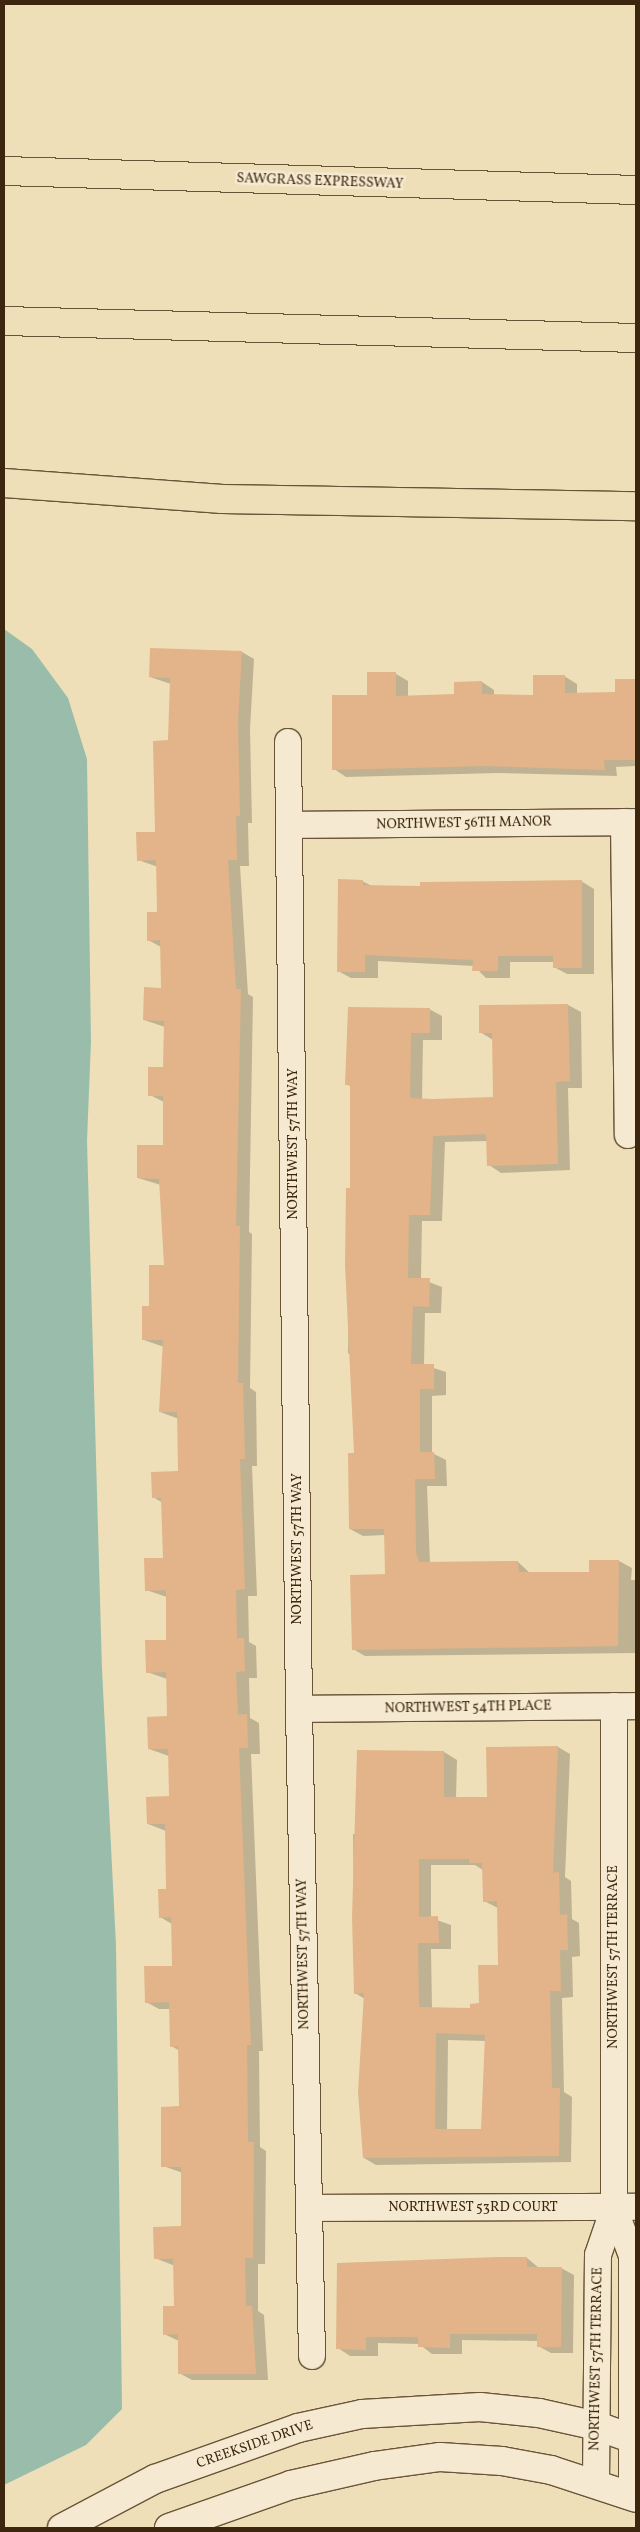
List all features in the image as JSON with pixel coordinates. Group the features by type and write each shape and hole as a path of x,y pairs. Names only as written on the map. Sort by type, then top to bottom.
{"highway":[{"name":"SAWGRASS EXPRESSWAY","path":"4,171 636,190"},
{"path":"4,321 636,338"},
{"path":"4,483 222,499 636,506"}],"street":[{"name":"NORTHWEST 57TH WAY","path":"288,742 292,825 299,1710 312,2356"},
{"name":"NORTHWEST 56TH MANOR","path":"292,825 630,822"},
{"path":"628,1135 630,822"},
{"name":"NORTHWEST 54TH PLACE","path":"299,1710 625,1706"},
{"name":"NORTHWEST 57TH TERRACE","path":"625,1706 625,2207 632,2256 634,2497"},
{"name":"NORTHWEST 57TH TERRACE","path":"596,2483 598,2255 625,2207"},
{"name":"NORTHWEST 53RD COURT","path":"310,2208 625,2207"},
{"name":"CREEKSIDE DRIVE","path":"62,2528 155,2480 298,2428 362,2414 480,2407 597,2426 634,2439"},
{"path":"169,2528 291,2485 374,2466 440,2457 502,2461 596,2483 634,2497"}],"shaded area":[{"path":"4,629 32,649 68,698 87,759 91,1041 87,1141 102,1669 116,1945 122,2409 86,2445 4,2485"}],"building":[{"path":"150,648 242,651 238,721 240,816 236,816 237,860 228,860 236,989 241,989 236,1226 240,1226 238,1383 243,1383 245,1459 240,1459 245,1589 236,1590 237,1638 244,1638 245,1671 236,1672 238,1715 247,1714 248,1748 239,1748 251,2045 247,2045 248,2142 254,2142 253,2258 245,2258 246,2306 252,2306 256,2374 178,2374 178,2334 163,2335 163,2306 174,2306 173,2259 154,2259 153,2227 181,2226 181,2167 161,2167 161,2107 179,2106 178,2046 170,2047 169,2002 145,2003 144,1966 172,1966 171,1917 159,1918 158,1889 166,1889 165,1824 147,1824 146,1797 169,1796 168,1749 148,1749 147,1717 167,1716 166,1672 146,1673 145,1640 166,1640 166,1590 145,1591 144,1558 163,1558 161,1498 152,1498 151,1472 178,1471 177,1412 159,1412 163,1340 142,1340 142,1306 149,1306 149,1265 164,1265 159,1179 137,1178 137,1145 163,1145 163,1096 148,1096 148,1067 163,1067 164,1021 143,1020 144,987 161,988 160,940 147,941 147,912 157,912 156,860 137,861 136,832 155,832 153,741 168,740 170,678 149,677"},
{"path":"367,672 396,672 396,696 454,694 454,682 482,681 482,694 533,695 533,675 565,675 565,693 615,692 615,679 636,679 636,760 604,760 605,770 485,766 332,770 332,695 367,695"},
{"path":"338,879 363,880 363,885 420,886 420,882 582,880 582,968 553,968 553,956 498,956 498,971 472,971 473,960 365,955 365,972 337,972"},
{"path":"568,1004 570,1081 556,1082 558,1164 487,1166 486,1134 433,1136 430,1215 409,1215 408,1278 430,1278 429,1307 413,1306 411,1364 434,1364 434,1389 420,1389 420,1452 434,1452 435,1479 415,1479 416,1552 419,1562 518,1561 519,1572 589,1572 589,1560 619,1560 618,1646 352,1650 350,1575 385,1574 384,1529 349,1529 348,1453 354,1453 345,1265 346,1188 350,1188 350,1085 345,1085 348,1007 430,1008 430,1033 411,1033 410,1098 433,1099 493,1097 492,1033 479,1033 479,1005"},
{"path":"558,1746 553,1873 559,1872 560,1915 567,1914 568,1950 560,1950 561,1991 550,1991 552,2088 560,2088 559,2156 363,2158 358,2092 364,1993 354,1994 352,1918 357,1750 444,1751 444,1797 487,1797 486,1747","holes":["419,1859 469,1859 469,1863 482,1863 483,1902 497,1901 498,1965 478,1965 479,2003 470,2004 470,2008 419,2007 418,1943 439,1943 438,1916 419,1917","436,2033 485,2035 481,2129 435,2129"]},
{"path":"527,2257 527,2267 562,2267 561,2347 537,2347 537,2334 450,2334 450,2348 418,2347 418,2337 366,2337 366,2350 336,2349 337,2263"}]}
